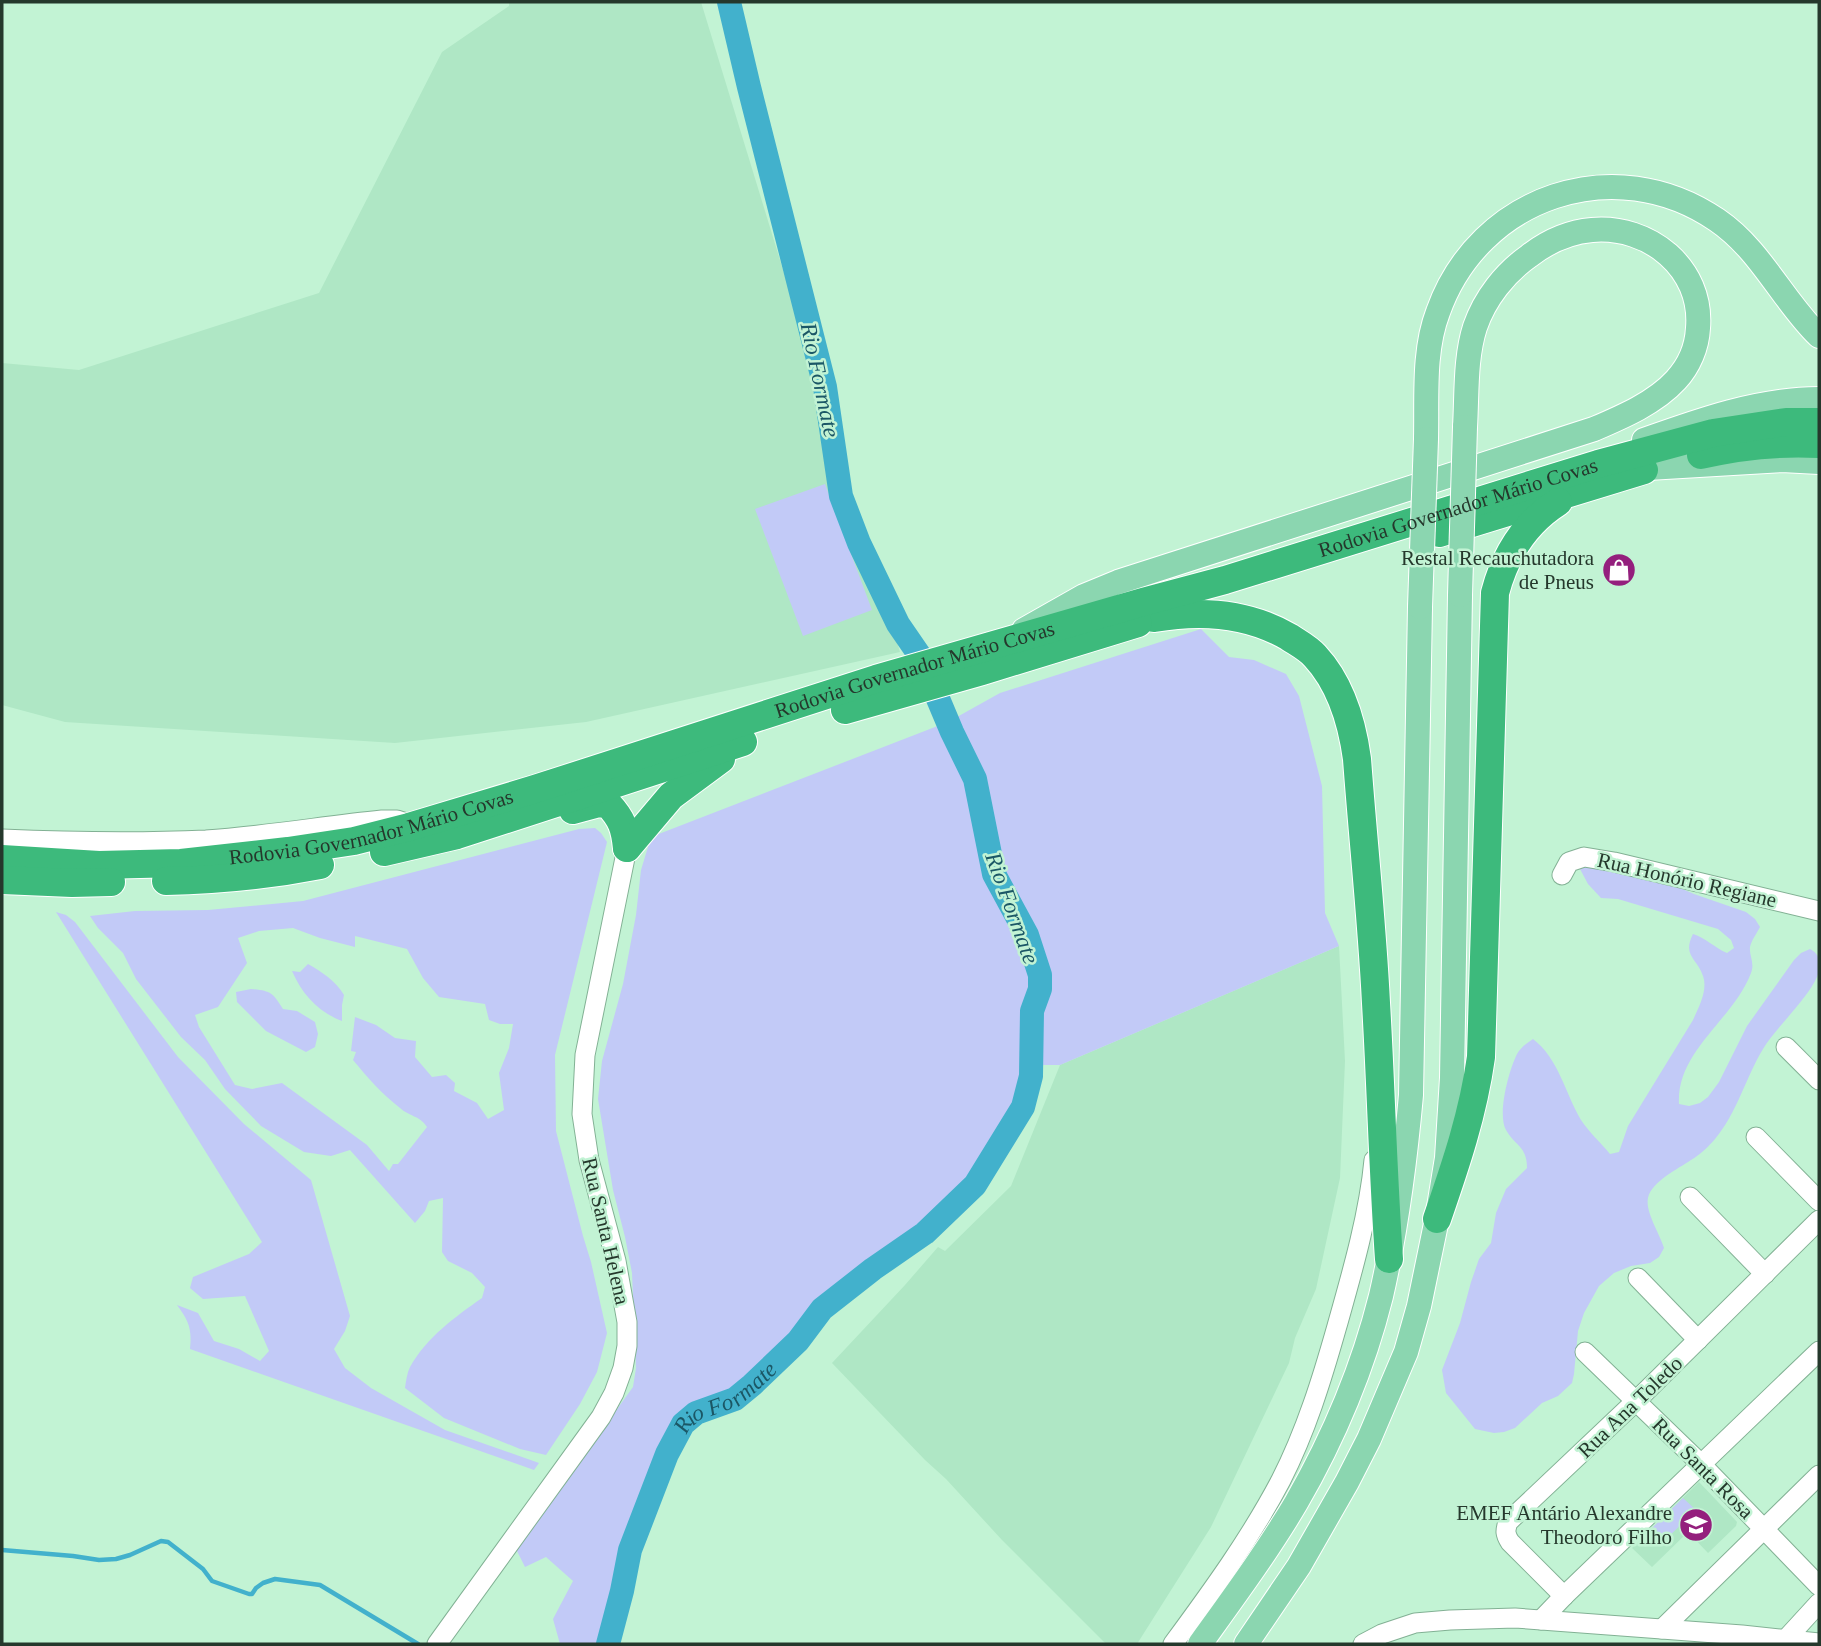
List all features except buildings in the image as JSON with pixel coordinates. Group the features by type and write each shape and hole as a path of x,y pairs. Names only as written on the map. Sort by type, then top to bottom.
{"highway":[{"name":"Rodovia Governador Mário Covas","path":"978,661 1006,642 1225,580 1598,464 1713,433 1786,422 1819,422"},
{"name":"Rodovia Governador Mário Covas","path":"2,859 99,865 181,863 341,843 409,827 978,661 1154,618 1648,468 1714,452 1790,443 1819,444"},
{"path":"1437,1219 1463,1143 1475,1096 1481,1057 1495,593 1504,563 1530,524 1555,504 1582,489"},
{"path":"1154,618 1213,614 1233,617 1269,627 1299,643 1324,666 1352,727 1357,759 1377,1005 1389,1259"},
{"name":"Rodovia Governador Mário Covas","path":"2,880 72,883 213,880 294,870 359,858 457,835 751,740 876,690"},
{"path":"627,848 675,792 751,740"},
{"path":"359,858 472,841 599,803 608,804 617,814 625,829 627,848"}],"main road":[{"path":"1200,1644 1275,1537 1317,1464 1360,1363 1389,1259 1411,1095 1420,607 1430,342 1436,315 1451,281 1472,251 1499,225 1530,206 1567,192 1587,188 1627,187 1666,195 1702,211 1735,234 1819,336"},
{"path":"1006,642 1038,621 1098,589 1594,429 1637,408 1676,381 1690,360 1699,323 1692,286 1679,264 1649,240 1623,232 1593,230 1563,236 1522,261 1499,284 1476,326 1469,355 1465,427 1460,595 1452,1079 1447,1158 1437,1219 1419,1306 1406,1352 1369,1439 1300,1566 1246,1644"},
{"path":"1598,464 1629,444 1711,416 1780,402 1819,398"},
{"path":"1648,468 1782,460 1819,462"}],"street":[{"path":"2,839 205,840 382,820 397,820 409,827"},
{"name":"Rua Santa Helena","path":"437,1644 601,1417 623,1368 627,1322 616,1262 589,1160 582,1114 585,1055 627,848"},
{"name":"Rua Honório Regiane","path":"1562,876 1569,862 1584,857 1819,911"},
{"path":"1786,1047 1819,1080"},
{"path":"1173,1644 1234,1560 1281,1480 1315,1404 1350,1280 1372,1179 1381,1086"},
{"path":"1756,1137 1819,1201"},
{"path":"1690,1197 1765,1274"},
{"name":"Rua Ana Toledo","path":"1564,1596 1510,1542 1505,1530 1508,1522 1636,1401 1819,1220"},
{"path":"1638,1278 1698,1340"},
{"path":"1541,1620 1819,1351"},
{"name":"Rua Santa Rosa","path":"1585,1352 1701,1464 1819,1586"},
{"path":"1662,1629 1819,1475"},
{"path":"1786,1639 1819,1603"},
{"path":"1363,1644 1382,1634 1415,1623 1515,1618 1662,1629 1740,1639 1786,1639 1819,1643"}],"shaded area":[{"path":"509,2 701,2 900,652 586,722 395,743 65,722 2,705 2,363 79,370 319,293 442,52 509,6"},
{"path":"825,484 872,610 803,636 755,509"},
{"path":"1201,629 1229,657 1254,660 1286,674 1299,696 1322,786 1325,913 1339,946 1060,1065 1032,1065 1023,1107 967,1194 925,1233 822,1309 798,1341 735,1399 696,1413 683,1424 667,1454 630,1550 608,1644 560,1644 553,1619 573,1581 546,1557 525,1567 516,1549 633,1387 636,1368 632,1273 613,1190 598,1099 602,1061 623,984 641,870 651,837 948,722 1000,693"},
{"path":"595,828 607,842 555,1055 556,1131 607,1333 597,1372 580,1404 546,1455 520,1449 444,1418 405,1388 407,1374 417,1356 452,1320 482,1298 485,1287 472,1273 448,1261 442,1252 443,1198 429,1201 415,1223 350,1150 331,1156 304,1152 261,1126 225,1089 205,1060 181,1037 136,979 123,953 90,916 135,911 208,910 303,901 579,829","holes":["293,928 355,947 355,936 407,949 423,978 439,997 485,1004 489,1020 500,1024 513,1024 509,1048 499,1073 504,1110 488,1119 477,1103 454,1091 455,1083 446,1075 432,1077 415,1057 416,1041 395,1038 376,1025 355,1017 351,1051 356,1052 353,1060 387,1097 427,1127 398,1164 393,1164 389,1171 367,1145 282,1083 252,1089 235,1085 199,1027 195,1015 218,1007 247,963 238,938 259,931"]},
{"path":"1584,861 1664,881 1746,912 1760,927 1750,947 1751,973 1743,990 1696,1051 1681,1085 1679,1104 1689,1106 1708,1097 1719,1082 1747,1026 1801,953 1810,949 1815,953 1819,961 1819,971 1803,1000 1763,1049 1723,1129 1698,1156 1673,1171 1650,1192 1649,1210 1664,1248 1659,1257 1650,1263 1631,1266 1614,1273 1599,1286 1584,1313 1578,1331 1572,1383 1558,1396 1542,1403 1515,1428 1494,1433 1475,1429 1446,1393 1442,1370 1460,1323 1479,1259 1491,1243 1496,1213 1506,1189 1527,1168 1523,1151 1506,1130 1503,1114 1505,1092 1517,1054 1533,1039 1542,1047 1555,1066 1584,1124 1610,1154 1619,1152 1628,1126 1693,1020 1702,998 1703,976 1689,947 1693,934 1727,953 1734,948 1731,940 1718,929 1618,899 1601,898 1588,884 1580,869"},
{"path":"56,912 75,922 178,1057 244,1124 311,1180 350,1316 334,1349 345,1368 371,1388 445,1430 539,1463 534,1470 190,1349 189,1325 177,1305 198,1313 214,1341 239,1349 260,1361 269,1351 245,1296 203,1299 190,1288 193,1277 249,1254 262,1242"},
{"path":"1339,946 1345,1061 1340,1178 1316,1289 1295,1338 1289,1363 1211,1527 1137,1644 1106,1644 832,1363 938,1247 945,1251 1011,1186 1060,1065"},
{"path":"308,964 333,981 344,995 342,1021 318,1007 301,987 292,971 300,972"},
{"path":"251,989 270,993 283,1009 297,1011 315,1022 318,1034 315,1047 306,1052 266,1031 237,1002 236,992"},
{"name":"EMEF Antário Alexandre Theodoro Filho","path":"1699,1482 1737,1522 1736,1526 1708,1553 1688,1532 1652,1567 1632,1548"},
{"path":"1683,1498 1696,1510 1659,1546 1647,1533"}],"waterway":[{"name":"Rio Formate","path":"608,1644 630,1550 667,1454 683,1424 696,1413 735,1399 798,1341 822,1309 925,1233 975,1185 1023,1107 1031,1076 1032,1011 1040,989 1040,975 1027,935 994,874 975,779 920,656 898,624 859,543 841,496 825,387 729,2"},
{"path":"2,1550 99,1560 116,1559 161,1541 168,1542 203,1569 212,1581 249,1594 263,1583 275,1579 320,1585 418,1644"}],"place":[{"name":"Restal Recauchutadora de Pneus","path":"1619,570"},
{"name":"EMEF Antário Alexandre Theodoro Filho","path":"1696,1525"}]}
